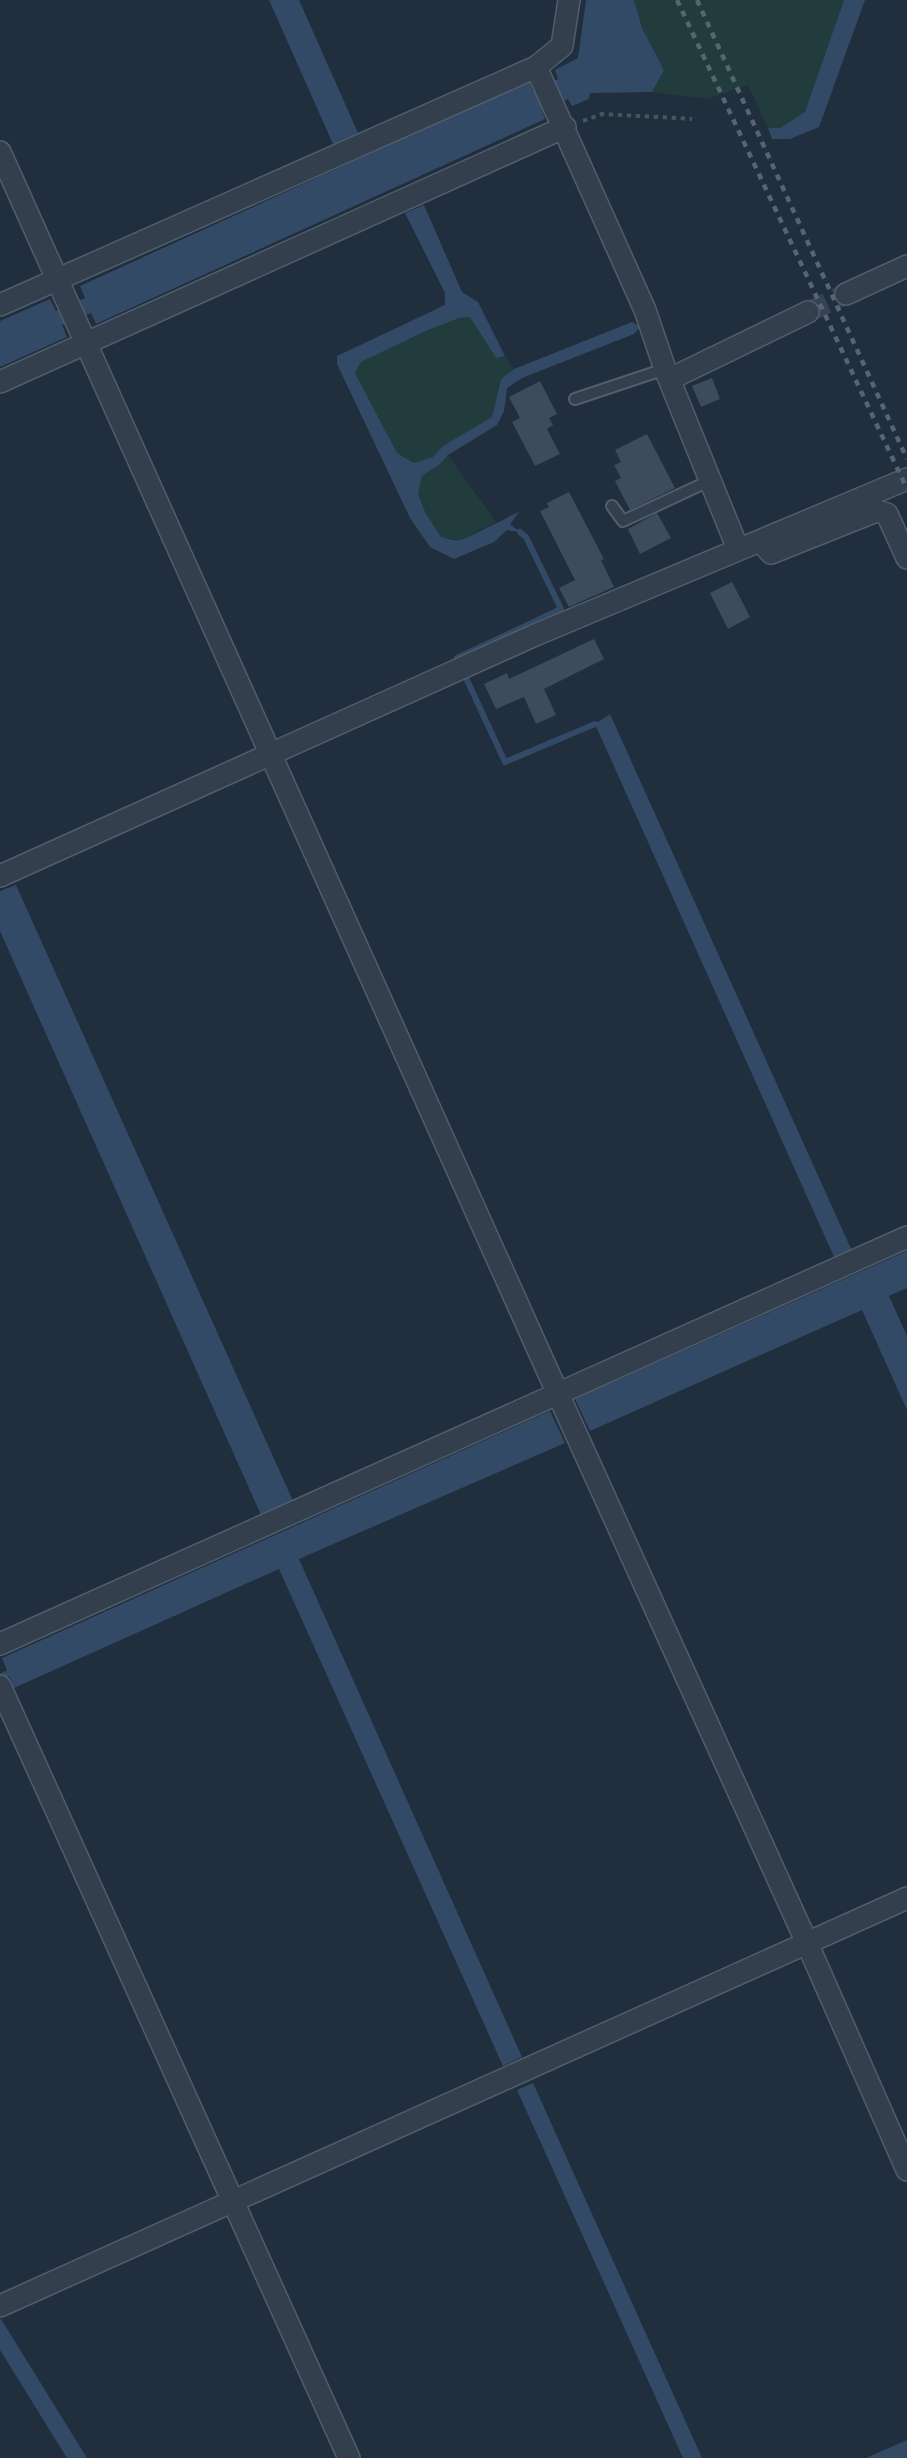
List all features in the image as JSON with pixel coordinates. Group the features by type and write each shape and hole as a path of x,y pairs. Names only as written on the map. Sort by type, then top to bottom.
{"street":[{"path":"0,306 539,73 562,46 568,0"},
{"path":"539,73 645,309 667,374 738,549"},
{"path":"0,382 83,335 561,120"},
{"path":"0,152 807,1943 907,2170"},
{"path":"846,294 907,266"},
{"path":"667,374 808,312"},
{"path":"0,876 533,636 907,479"},
{"path":"760,541 771,553 876,511 887,514 907,558"},
{"path":"0,1644 907,1237"},
{"path":"0,1687 350,2458"},
{"path":"0,2306 907,1898"}],"lane":[{"path":"575,399 667,374"},
{"path":"612,506 623,521 709,481"}],"path":[{"path":"561,120 602,114 692,119"}],"green space":[{"path":"634,0 844,0 805,113 780,128 768,128 748,85 708,99 652,92 664,70 642,28"},
{"path":"470,317 496,358 505,356 514,369 501,379 492,417 443,446 433,457 414,463 397,453 355,373 361,362 426,331 459,318"},
{"path":"448,455 496,522 460,540 440,537 426,514 418,494 422,476 439,465"}],"water":[{"path":"269,0 299,0 358,133 333,144"},
{"path":"586,0 634,0 642,28 664,70 652,92 590,93 589,99 572,106 568,99 542,111 545,119 96,324 91,313 62,325 67,337 0,367 0,321 50,299 56,311 85,298 80,286 529,81 533,91 558,79 555,70 578,58"},
{"path":"844,0 865,0 819,127 790,139 772,139 768,128 780,128 805,112"},
{"path":"424,205 462,292 478,302 505,356 496,358 470,317 459,318 426,331 361,362 355,373 397,453 414,463 433,457 443,446 492,417 501,379 514,369 632,322 640,327 634,334 522,378 507,388 504,411 497,425 448,455 439,465 422,476 418,494 426,514 441,537 460,540 520,511 510,524 520,532 507,530 494,542 454,559 430,547 410,518 337,364 337,356 445,305 445,293 405,213"},
{"path":"610,714 852,1251 835,1259 595,724"},
{"path":"16,885 293,1501 261,1515 0,931 0,891"},
{"path":"907,1251 907,1288 889,1296 907,1336 907,1410 862,1310 590,1431 575,1399"},
{"path":"550,1411 565,1443 299,1559 522,2057 503,2066 279,1569 14,1688 2,1658"},
{"path":"533,2083 702,2458 683,2458 517,2090"},
{"path":"0,2319 87,2458 67,2458 0,2350"},
{"path":"907,2440 907,2458 866,2458"}],"building":[{"path":"712,378 720,399 701,407 692,386"},
{"path":"540,381 557,414 549,418 553,425 547,429 560,454 535,466 512,422 520,418 509,397"},
{"path":"647,434 675,488 630,510 615,481 621,478 614,465 621,462 615,450"},
{"path":"569,492 604,559 601,560 614,587 569,607 559,588 575,580 540,511 549,507 547,503"},
{"path":"657,513 671,538 640,554 628,529"},
{"path":"732,582 750,617 728,629 710,593"},
{"path":"594,639 604,659 544,689 556,715 536,724 524,697 496,709 484,684 507,673 509,679"}],"waterway":[{"path":"457,658 561,609 526,537 520,532"},
{"path":"467,680 505,762 595,724"},
{"path":"0,1677 16,1670"}],"tunnel":[{"path":"808,312 846,294"}],"railway":[{"path":"677,0 907,489"},
{"path":"697,0 907,459"}]}
